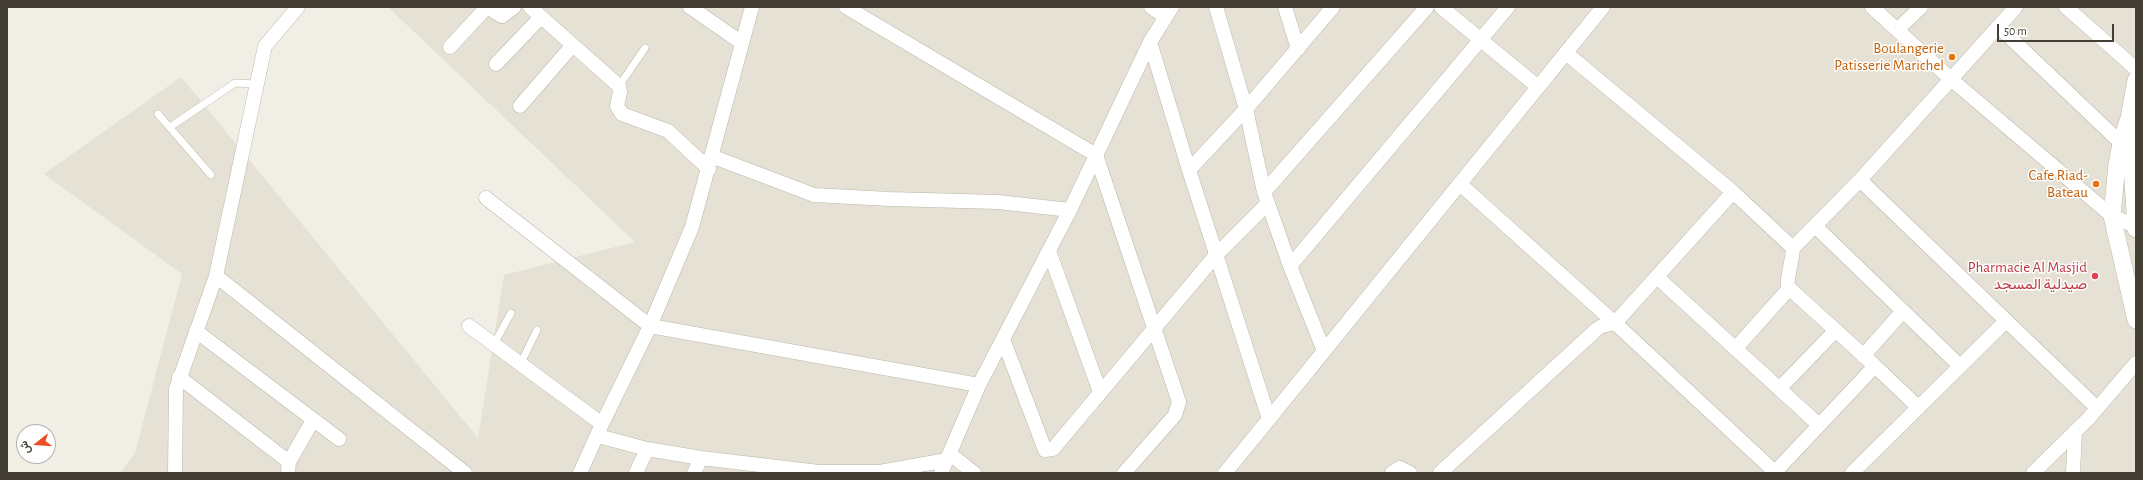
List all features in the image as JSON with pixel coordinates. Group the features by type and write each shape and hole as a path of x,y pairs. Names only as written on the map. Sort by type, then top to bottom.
{"street":[{"path":"175,473 176,389 216,276 265,46 298,7"},
{"path":"450,47 487,7 502,16 514,7"},
{"path":"530,7 572,46 619,86 620,92 617,106 622,114 668,131 710,162 814,195 889,200 998,202 1070,210"},
{"path":"690,7 742,43"},
{"path":"580,473 650,326 692,227 752,7"},
{"path":"846,7 1096,155 1178,402 1174,415 1124,473"},
{"path":"941,473 979,385 1070,210 1150,42 1168,12 1151,7"},
{"path":"1216,7 1246,109 1266,198 1290,266 1324,351"},
{"path":"1285,7 1298,49"},
{"path":"1189,170 1246,109 1333,7"},
{"path":"1003,339 1045,450 1053,448 1426,7"},
{"path":"1441,7 1479,40 1538,87"},
{"path":"1290,266 1508,7"},
{"path":"1225,473 1603,7"},
{"path":"1872,7 1952,80 2112,216 2136,227 2130,118"},
{"path":"1897,30 1921,7"},
{"path":"1918,407 1788,287 1787,283 1794,248 1860,180 1952,80 2016,7"},
{"path":"2066,7 2136,69"},
{"path":"496,64 541,18"},
{"path":"1999,27 2121,143"},
{"path":"1150,42 1189,170 1269,419"},
{"path":"520,106 572,46"},
{"path":"1566,53 1733,192 1794,248"},
{"path":"2136,80 2130,118 2121,143 2112,216 2136,320"},
{"path":"1860,180 2097,408"},
{"path":"1460,184 1615,323 1776,473 1875,366"},
{"path":"1440,473 1597,329 1602,326 1615,323 1733,192"},
{"path":"486,198 650,326 979,385"},
{"path":"1815,226 1960,366"},
{"path":"1049,251 1100,392"},
{"path":"216,276 465,473"},
{"path":"1657,277 1819,425"},
{"path":"1736,349 1788,287"},
{"path":"1863,356 1903,311"},
{"path":"1852,473 2006,320"},
{"path":"469,326 520,363 600,430 647,449 701,458 733,467 819,473 880,472 949,457 974,473"},
{"path":"196,331 338,439"},
{"path":"1779,389 1835,331"},
{"path":"2033,473 2097,408 2136,364"},
{"path":"179,377 289,467 313,420"},
{"path":"2073,473 2075,431"},
{"path":"636,473 647,449"},
{"path":"694,473 701,458"},
{"path":"1392,473 1400,468 1410,473"}],"lane":[{"path":"619,86 646,48"},
{"path":"170,127 235,83 257,84"},
{"path":"158,114 211,175"},
{"path":"494,344 512,313"},
{"path":"520,363 537,330"}],"shaded area":[{"path":"388,7 2136,7 2136,473 120,473 135,453 182,274 44,174 181,77 478,438 504,275 635,242"}],"place":[{"name":"Boulangerie Patisserie Marichel","path":"1952,57"},
{"name":"Cafe Riad- Bateau","path":"2096,184"},
{"name":"Pharmacie Al Masjid صيدلية المسجد","path":"2095,276"}]}
